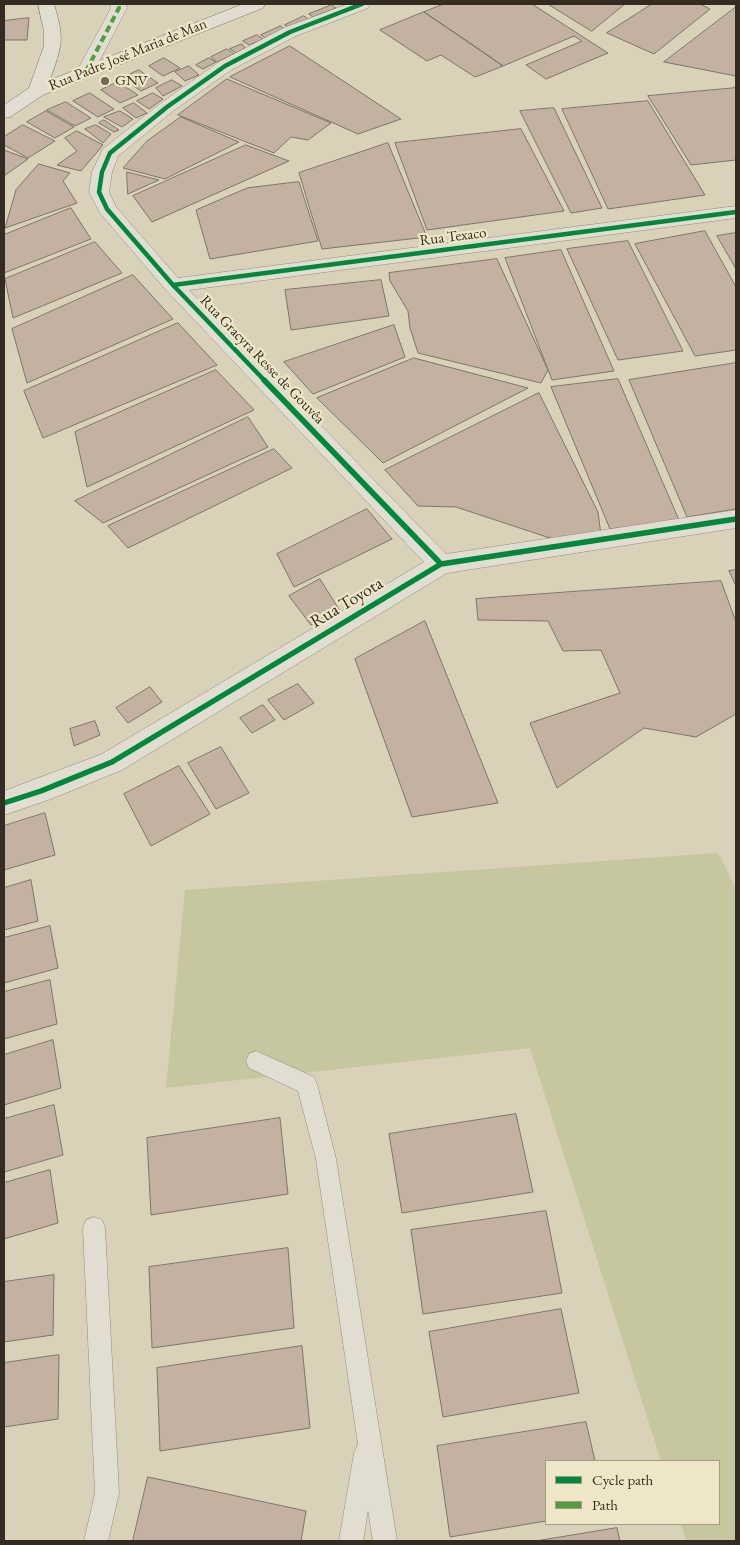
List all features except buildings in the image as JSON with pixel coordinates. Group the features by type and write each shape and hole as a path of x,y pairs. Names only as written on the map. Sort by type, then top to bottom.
{"street":[{"path":"37,91 52,46 53,31 46,4"},
{"path":"86,71 118,8 118,4"},
{"name":"Rua Padre José Maria de Man","path":"4,113 37,91 256,4"},
{"name":"Rua Gracyra Resse de Gouvêa","path":"362,4 290,32 225,66 159,112 110,153 102,172 99,192 107,209 174,286 441,564"},
{"name":"Rua Texaco","path":"174,286 736,212"},
{"name":"Rua Toyota","path":"4,802 41,791 112,762 441,564 736,519"}],"lane":[{"path":"256,1061 307,1084 326,1159 385,1541"},
{"path":"94,1228 107,1493 96,1541"},
{"path":"351,1541 369,1439"}],"green space":[{"path":"718,853 736,888 736,1541 686,1541 681,1525 720,1525 720,1460 661,1460 530,1048 166,1088 185,890"}],"marked path":[{"path":"86,71 119,8 118,4"}],"cycle path":[{"path":"362,4 290,32 225,66 167,107 110,153 102,172 99,192 107,209 173,285 441,564"},
{"path":"173,285 736,212"},
{"path":"4,803 41,791 112,762 441,564 736,519"}],"place":[{"name":"GNV","path":"105,81"}]}
